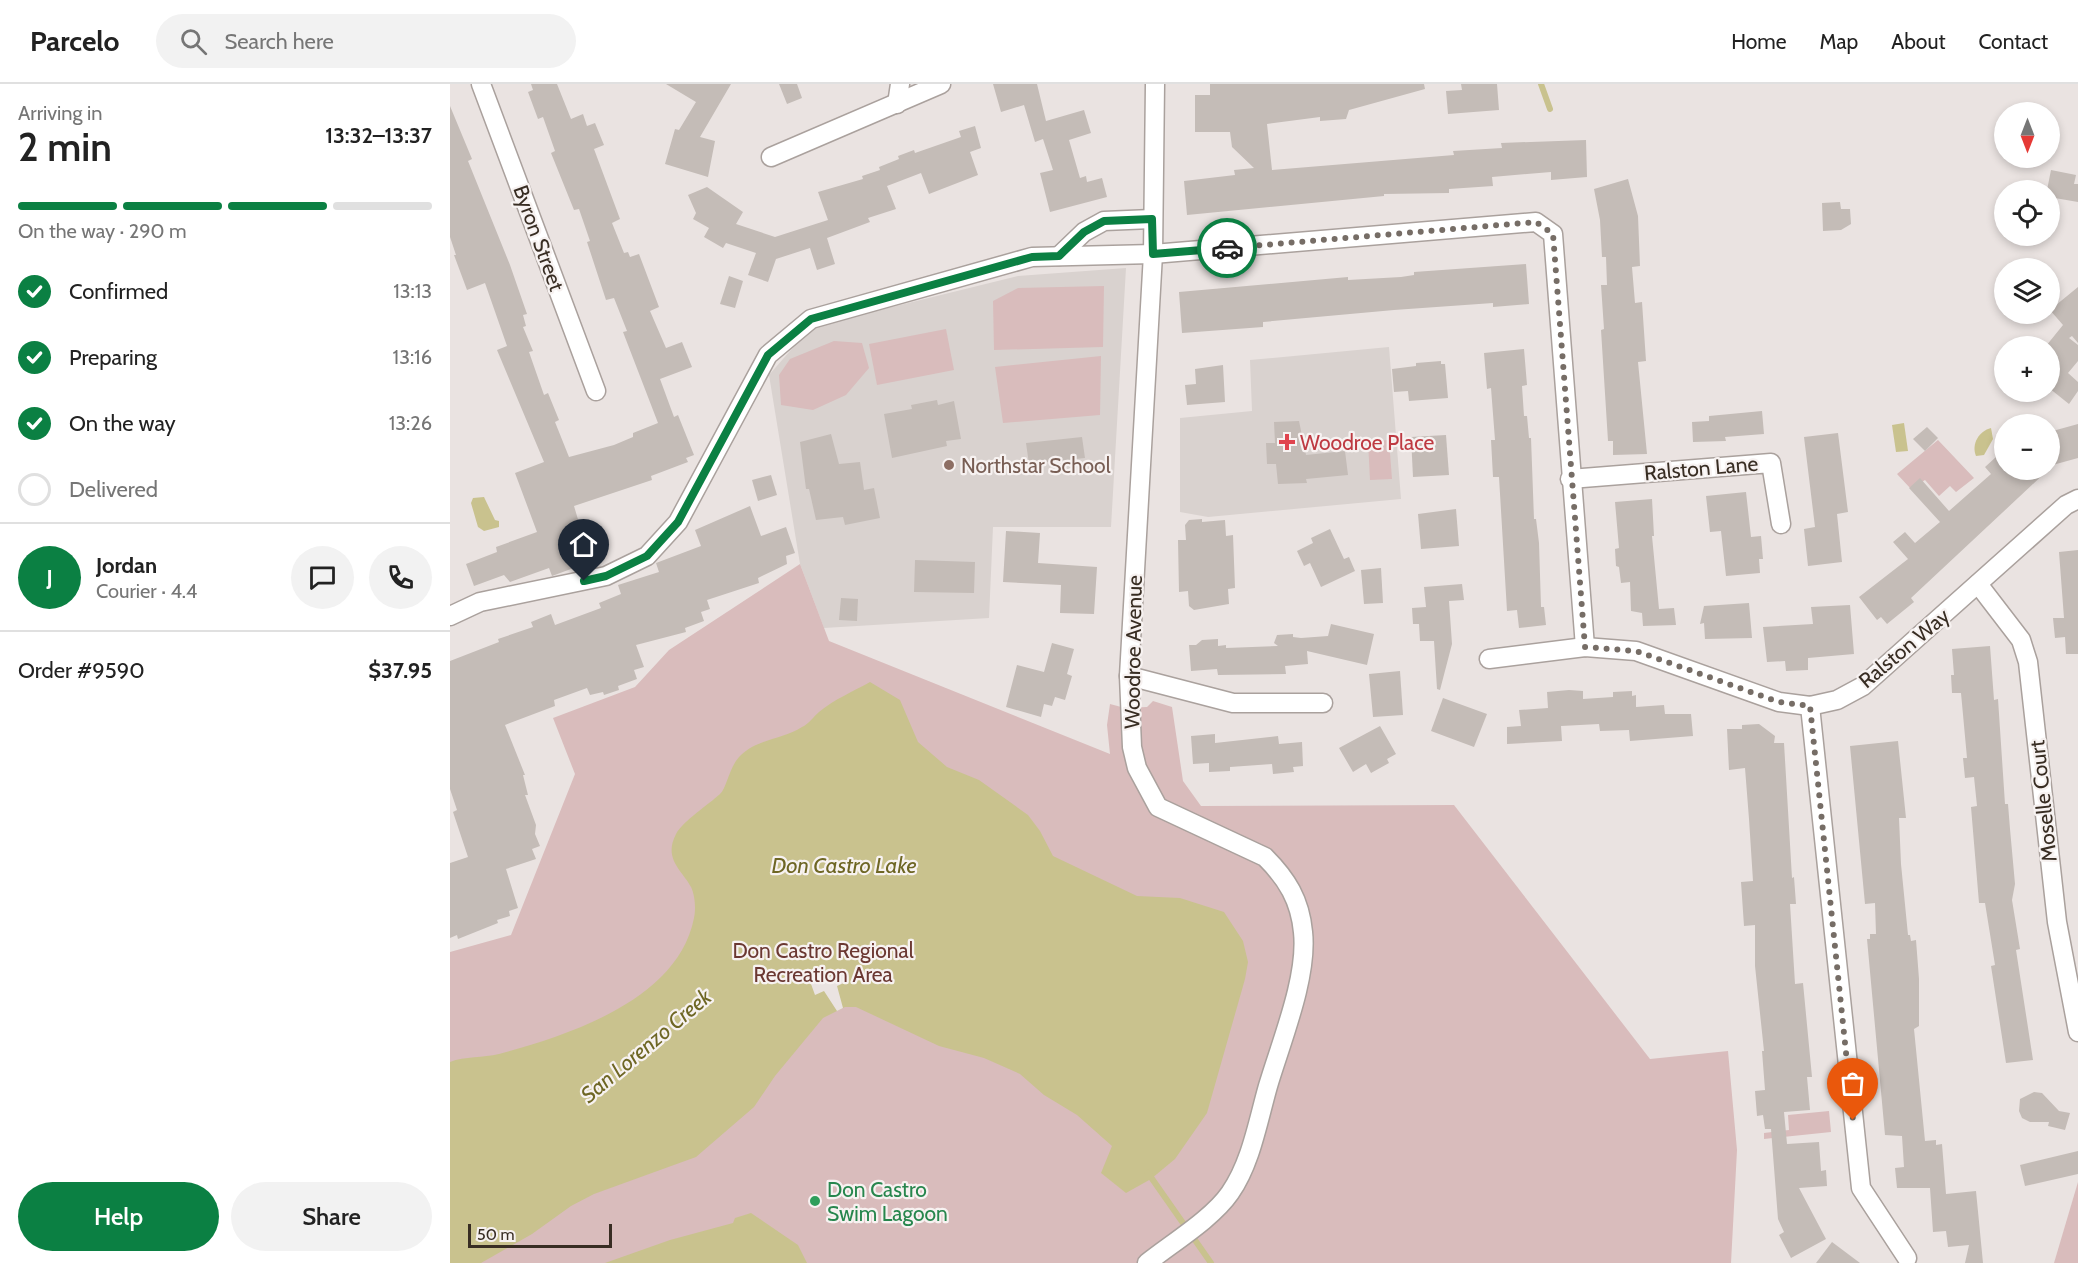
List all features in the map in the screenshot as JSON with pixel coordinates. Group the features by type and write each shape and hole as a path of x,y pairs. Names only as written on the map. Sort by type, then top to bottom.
{"street":[{"name":"Byron Street","path":"481,84 596,391"},
{"path":"897,104 900,84"},
{"path":"771,157 941,84"},
{"name":"Woodroe Avenue","path":"1147,1263 1211,1213 1231,1192 1248,1155 1301,972 1304,946 1302,920 1288,882 1265,857 1158,807 1137,768 1132,747 1129,676 1153,254 1155,84"},
{"path":"1059,256 1084,232 1104,221 1152,219"},
{"path":"450,616 480,602 606,576 647,556 678,522 768,355 811,319 1032,257 1153,254 1536,222 1553,234 1570,479 1585,647"},
{"name":"Ralston Lane","path":"1570,479 1771,463 1781,524"},
{"name":"Ralston Way","path":"1490,659 1585,647 1636,651 1779,702 1810,706 1837,700 1863,686 2066,505 2078,499"},
{"name":"Moselle Court","path":"1978,584 2020,640 2028,662 2057,922 2078,1032"},
{"path":"1129,676 1233,703 1323,703"},
{"path":"1810,706 1861,1188 1906,1258"}],"shaded area":[{"name":"Northstar School","path":"1126,268 1111,527 993,527 989,618 824,628 800,564 769,375 811,327 1018,276"},
{"name":"Woodroe Place","path":"1389,347 1401,499 1208,517 1180,512 1180,418 1252,411 1250,360"}],"green space":[{"path":"1104,286 1103,347 994,350 993,301 1018,288"},
{"path":"946,329 954,370 877,385 869,344"},
{"path":"834,341 862,343 869,368 846,395 813,410 781,405 779,375 790,359"},
{"path":"1101,356 1100,415 1003,423 995,367"},
{"path":"1389,440 1392,479 1370,480 1368,441"},
{"path":"1938,440 1974,478 1956,492 1950,486 1939,496 1925,480 1911,489 1897,474"},
{"name":"Don Castro Regional Recreation Area","path":"800,564 829,641 1110,754 1107,725 1110,704 1125,708 1147,707 1153,701 1172,707 1183,781 1201,806 1454,805 1650,1059 1728,1051 1737,1150 1731,1263 450,1263 450,952 511,935 575,774 553,718 635,687 669,650"},
{"path":"1829,1111 1831,1132 1764,1139 1764,1133 1789,1130 1788,1115"},
{"path":"2078,1182 2078,1263 2054,1263"}],"water":[{"path":"1904,423 1908,451 1896,452 1892,425"},
{"path":"1991,428 1993,439 1984,455 1976,456 1977,439"},
{"path":"484,497 495,520 499,521 499,527 484,531 478,527 471,503 473,498"},
{"name":"Don Castro Lake","path":"870,682 900,700 918,742 947,767 979,780 1028,815 1040,831 1053,856 1137,896 1180,898 1224,912 1243,941 1248,962 1245,979 1207,1113 1175,1159 1151,1179 1126,1193 1101,1173 1112,1146 1077,1115 1044,1095 1020,1074 984,1058 939,1046 856,1007 845,1007 823,1018 775,1076 754,1107 696,1157 594,1194 571,1206 532,1234 481,1263 450,1263 450,1062 499,1054 557,1036 617,1010 644,992 667,971 684,947 694,918 695,902 692,890 673,857 673,843 679,829 720,794 741,755 763,742 804,726 831,704"},
{"name":"Don Castro Swim Lagoon","path":"751,1213 798,1245 807,1263 605,1263 670,1240 733,1223 735,1218"}],"pier":[{"path":"841,972 846,982 837,986 843,1008 837,1011 824,991 815,995 811,984"}],"building":[{"path":"531,84 557,84 571,119 583,114 587,126 595,123 604,145 594,149 620,219 612,223 624,253 628,252 630,257 639,254 659,307 650,311 666,348 682,342 692,367 660,379 674,417 678,415 694,455 686,458 688,462 651,476 652,480 574,506 585,543 599,538 606,556 552,576 549,568 510,582 504,575 474,586 466,564 497,552 496,547 537,532 515,473 544,462 497,350 507,346 485,283 467,290 454,255 456,255 450,237 450,106 472,159 468,161 527,314 523,315 526,326 523,327 533,351 529,352 544,395 548,393 559,420 555,422 569,457 614,445 633,437 633,433 658,423 623,332 627,331 614,298 606,300 579,209 574,210 551,153 555,151 543,117 538,119 528,92 533,90"},
{"path":"666,84 731,84 700,137 715,141 708,177 665,164 675,129 679,130 696,102"},
{"path":"779,84 797,84 802,98 787,104"},
{"path":"993,84 1037,84 1046,121 1084,110 1091,133 1069,140 1080,178 1086,176 1087,182 1102,178 1107,197 1050,212 1040,173 1053,170 1043,139 1035,142 1024,105 1001,112"},
{"path":"1210,84 1424,84 1425,89 1349,110 1346,119 1320,121 1320,117 1267,124 1272,170 1454,155 1453,151 1502,148 1501,143 1586,140 1587,177 1551,180 1551,172 1492,177 1493,186 1449,189 1449,193 1384,194 1384,196 1187,215 1184,181 1235,175 1234,170 1254,168 1232,147 1230,132 1195,132 1195,95 1210,95"},
{"path":"1461,84 1497,84 1499,110 1448,114 1446,91 1462,90"},
{"path":"975,126 981,148 970,152 978,175 929,194 921,173 887,186 896,209 868,218 870,222 827,238 835,264 817,270 810,248 776,259 768,282 748,275 756,253 726,243 723,248 704,237 709,228 693,219 696,213 688,195 707,187 743,212 736,224 775,237 828,220 818,192 863,179 862,176 880,170 879,167 899,159 898,156 914,150 915,153 961,137 959,131"},
{"path":"2051,170 2076,175 2074,184 2078,184 2078,202 2060,199 2060,180 2049,180"},
{"path":"1628,179 1638,216 1640,266 1632,267 1635,303 1642,302 1646,361 1638,362 1647,454 1613,455 1613,441 1608,441 1601,330 1604,329 1601,285 1607,285 1606,257 1602,257 1600,220 1594,189"},
{"path":"1840,202 1841,209 1850,209 1851,224 1841,230 1823,231 1822,203"},
{"path":"1526,264 1529,304 1493,307 1493,303 1394,310 1263,322 1263,327 1182,333 1179,292 1348,277 1348,280 1401,277 1414,275 1414,272"},
{"path":"729,276 743,281 735,308 720,304"},
{"path":"2078,287 2078,343 2072,336 2069,338 2078,345 2078,361 2068,373 2078,382 2078,391 2069,404 2060,397 2060,336 2054,336 2063,325 2060,322 2060,302"},
{"path":"1524,349 1527,385 1522,386 1524,416 1527,416 1529,438 1531,438 1541,607 1544,607 1546,625 1519,628 1517,610 1507,611 1499,477 1493,477 1491,440 1495,440 1491,388 1487,389 1484,353"},
{"path":"1441,361 1441,364 1445,364 1448,398 1409,401 1408,391 1394,392 1392,369 1416,366 1416,363"},
{"path":"1223,365 1225,402 1187,405 1185,385 1196,384 1195,369"},
{"path":"937,400 938,405 954,401 961,439 946,441 947,446 892,458 884,414 912,409 911,405"},
{"path":"1762,411 1764,434 1725,437 1726,441 1693,442 1692,422 1709,421 1709,416"},
{"path":"1299,421 1306,455 1345,451 1348,475 1306,479 1307,483 1278,484 1276,464 1267,464 1266,443 1275,443 1274,422"},
{"path":"2078,424 2078,458 2060,463 2060,429"},
{"path":"1927,427 1938,438 1925,451 1913,439"},
{"path":"1838,433 1848,512 1837,514 1842,562 1808,566 1804,529 1815,527 1804,437"},
{"path":"831,434 839,464 860,462 864,490 874,488 880,518 845,525 843,517 816,520 809,489 806,489 800,442"},
{"path":"1446,435 1449,475 1413,477 1411,437"},
{"path":"1082,437 1085,458 1029,464 1026,443"},
{"path":"1994,459 1994,480 2037,480 1911,598 1914,602 1887,624 1881,617 1877,620 1859,597 1908,559 1893,542 1905,532 1915,543 1940,522 1909,488 1920,478 1949,511 1991,474 1985,467"},
{"path":"771,475 777,495 758,501 752,480"},
{"path":"1746,492 1751,537 1761,536 1763,559 1759,559 1760,573 1726,576 1721,531 1710,532 1706,496"},
{"path":"1652,499 1654,536 1652,536 1659,609 1674,608 1676,625 1643,626 1642,613 1631,611 1630,582 1621,583 1619,567 1616,566 1615,549 1619,548 1615,502"},
{"path":"750,506 761,536 786,527 795,553 786,556 787,564 758,578 759,583 707,600 710,609 701,612 704,621 685,628 686,632 636,645 644,667 634,670 637,679 618,686 619,690 604,695 603,692 590,695 587,688 554,700 555,706 505,725 525,775 523,775 528,795 525,795 536,825 535,834 540,846 532,849 536,859 506,869 518,908 509,911 510,916 497,920 498,923 458,939 457,935 450,938 450,863 468,857 453,812 457,810 450,789 450,661 499,642 498,639 533,627 531,622 551,614 555,625 601,608 599,603 621,594 618,585 659,572 656,563 701,546 695,530"},
{"path":"1456,509 1459,546 1421,549 1418,514"},
{"path":"1202,519 1202,522 1225,520 1226,536 1233,535 1235,588 1228,589 1229,604 1194,610 1189,606 1188,591 1179,592 1178,540 1186,540 1185,525 1189,520"},
{"path":"1330,529 1344,559 1349,557 1355,571 1321,587 1310,563 1304,566 1297,551 1313,543 1311,538"},
{"path":"1006,531 1040,533 1038,563 1097,567 1094,614 1060,613 1061,585 1003,582"},
{"path":"2078,550 2078,654 2066,654 2065,637 2055,638 2053,618 2064,618 2059,552"},
{"path":"915,560 975,562 974,593 914,592"},
{"path":"1381,568 1383,603 1364,604 1361,570"},
{"path":"1462,584 1464,600 1449,601 1452,644 1440,690 1437,689 1434,641 1420,641 1419,624 1413,624 1412,608 1426,607 1424,587"},
{"path":"841,598 858,599 857,621 839,620"},
{"path":"1749,603 1752,638 1705,639 1704,623 1700,624 1704,606"},
{"path":"1850,605 1854,654 1808,658 1808,670 1786,671 1785,661 1767,662 1763,627 1813,624 1811,607"},
{"path":"1331,624 1374,634 1367,665 1307,651 1308,664 1285,666 1286,674 1218,675 1217,669 1191,671 1189,645 1196,645 1202,640 1218,639 1218,646 1226,645 1226,648 1278,646 1274,643 1277,635 1293,634 1293,637 1301,638 1328,636"},
{"path":"1052,643 1074,649 1067,674 1072,676 1065,700 1055,697 1052,706 1044,704 1041,717 1006,707 1017,665 1044,672"},
{"path":"1990,646 1994,700 1998,699 2005,804 2008,804 2015,884 2012,900 2020,949 2016,950 2033,1060 2006,1063 1991,966 1995,965 1985,903 1979,903 1971,807 1977,806 1974,777 1965,778 1963,758 1967,758 1961,693 1952,693 1951,675 1954,675 1952,649"},
{"path":"1400,671 1403,715 1373,717 1369,674"},
{"path":"1583,691 1583,699 1613,697 1613,692 1632,691 1632,696 1636,695 1636,707 1664,705 1665,714 1691,714 1693,736 1630,741 1629,730 1600,731 1599,724 1561,726 1562,741 1507,744 1507,727 1521,726 1519,710 1548,708 1547,692"},
{"path":"1443,698 1487,714 1474,747 1431,731"},
{"path":"1759,724 1775,736 1774,743 1784,743 1792,878 1794,877 1796,904 1790,904 1795,984 1803,983 1812,1077 1807,1077 1810,1110 1784,1112 1787,1144 1819,1142 1821,1171 1826,1170 1827,1186 1799,1188 1826,1239 1791,1258 1779,1235 1784,1232 1778,1219 1771,1129 1765,1129 1763,1115 1757,1116 1755,1091 1765,1090 1762,1051 1764,1051 1755,966 1755,925 1744,926 1741,882 1753,881 1745,768 1729,770 1727,729 1742,729 1742,725"},
{"path":"1380,726 1396,754 1387,759 1389,763 1371,773 1366,764 1353,772 1339,748"},
{"path":"1215,734 1215,743 1278,736 1279,744 1302,742 1303,766 1293,767 1294,772 1273,774 1272,764 1230,767 1230,771 1209,772 1209,763 1193,764 1191,736"},
{"path":"1898,741 1906,818 1899,818 1901,864 1908,935 1911,941 1916,940 1919,1026 1914,1029 1925,1141 1936,1140 1936,1145 1942,1144 1946,1194 1976,1191 1983,1263 1965,1263 1969,1245 1948,1247 1946,1231 1933,1232 1930,1188 1897,1188 1895,1168 1904,1167 1902,1136 1885,1135 1867,939 1870,939 1870,934 1876,934 1875,903 1865,904 1850,746"},
{"path":"2034,1092 2042,1093 2059,1111 2070,1113 2065,1130 2048,1126 2049,1122 2030,1122 2022,1118 2019,1111 2020,1099"},
{"path":"2078,1151 2078,1174 2025,1186 2020,1165"},
{"path":"1832,1242 1860,1263 1816,1263"}],"waterway":[{"path":"1541,84 1550,109"},
{"name":"San Lorenzo Creek","path":"1148,1173 1211,1263"}],"way so far":[{"path":"1227,248 1536,222 1553,234 1585,647 1636,651 1779,702 1810,706 1853,1120"}],"place":[{"name":"Woodroe Place","path":"1287,442"},
{"name":"Northstar School","path":"949,465"},
{"name":"Don Castro Swim Lagoon","path":"815,1201"}],"route":[{"path":"584,581 606,576 647,556 678,522 768,355 811,319 1032,257 1059,256 1084,232 1104,221 1152,219 1153,254 1227,248"}]}
